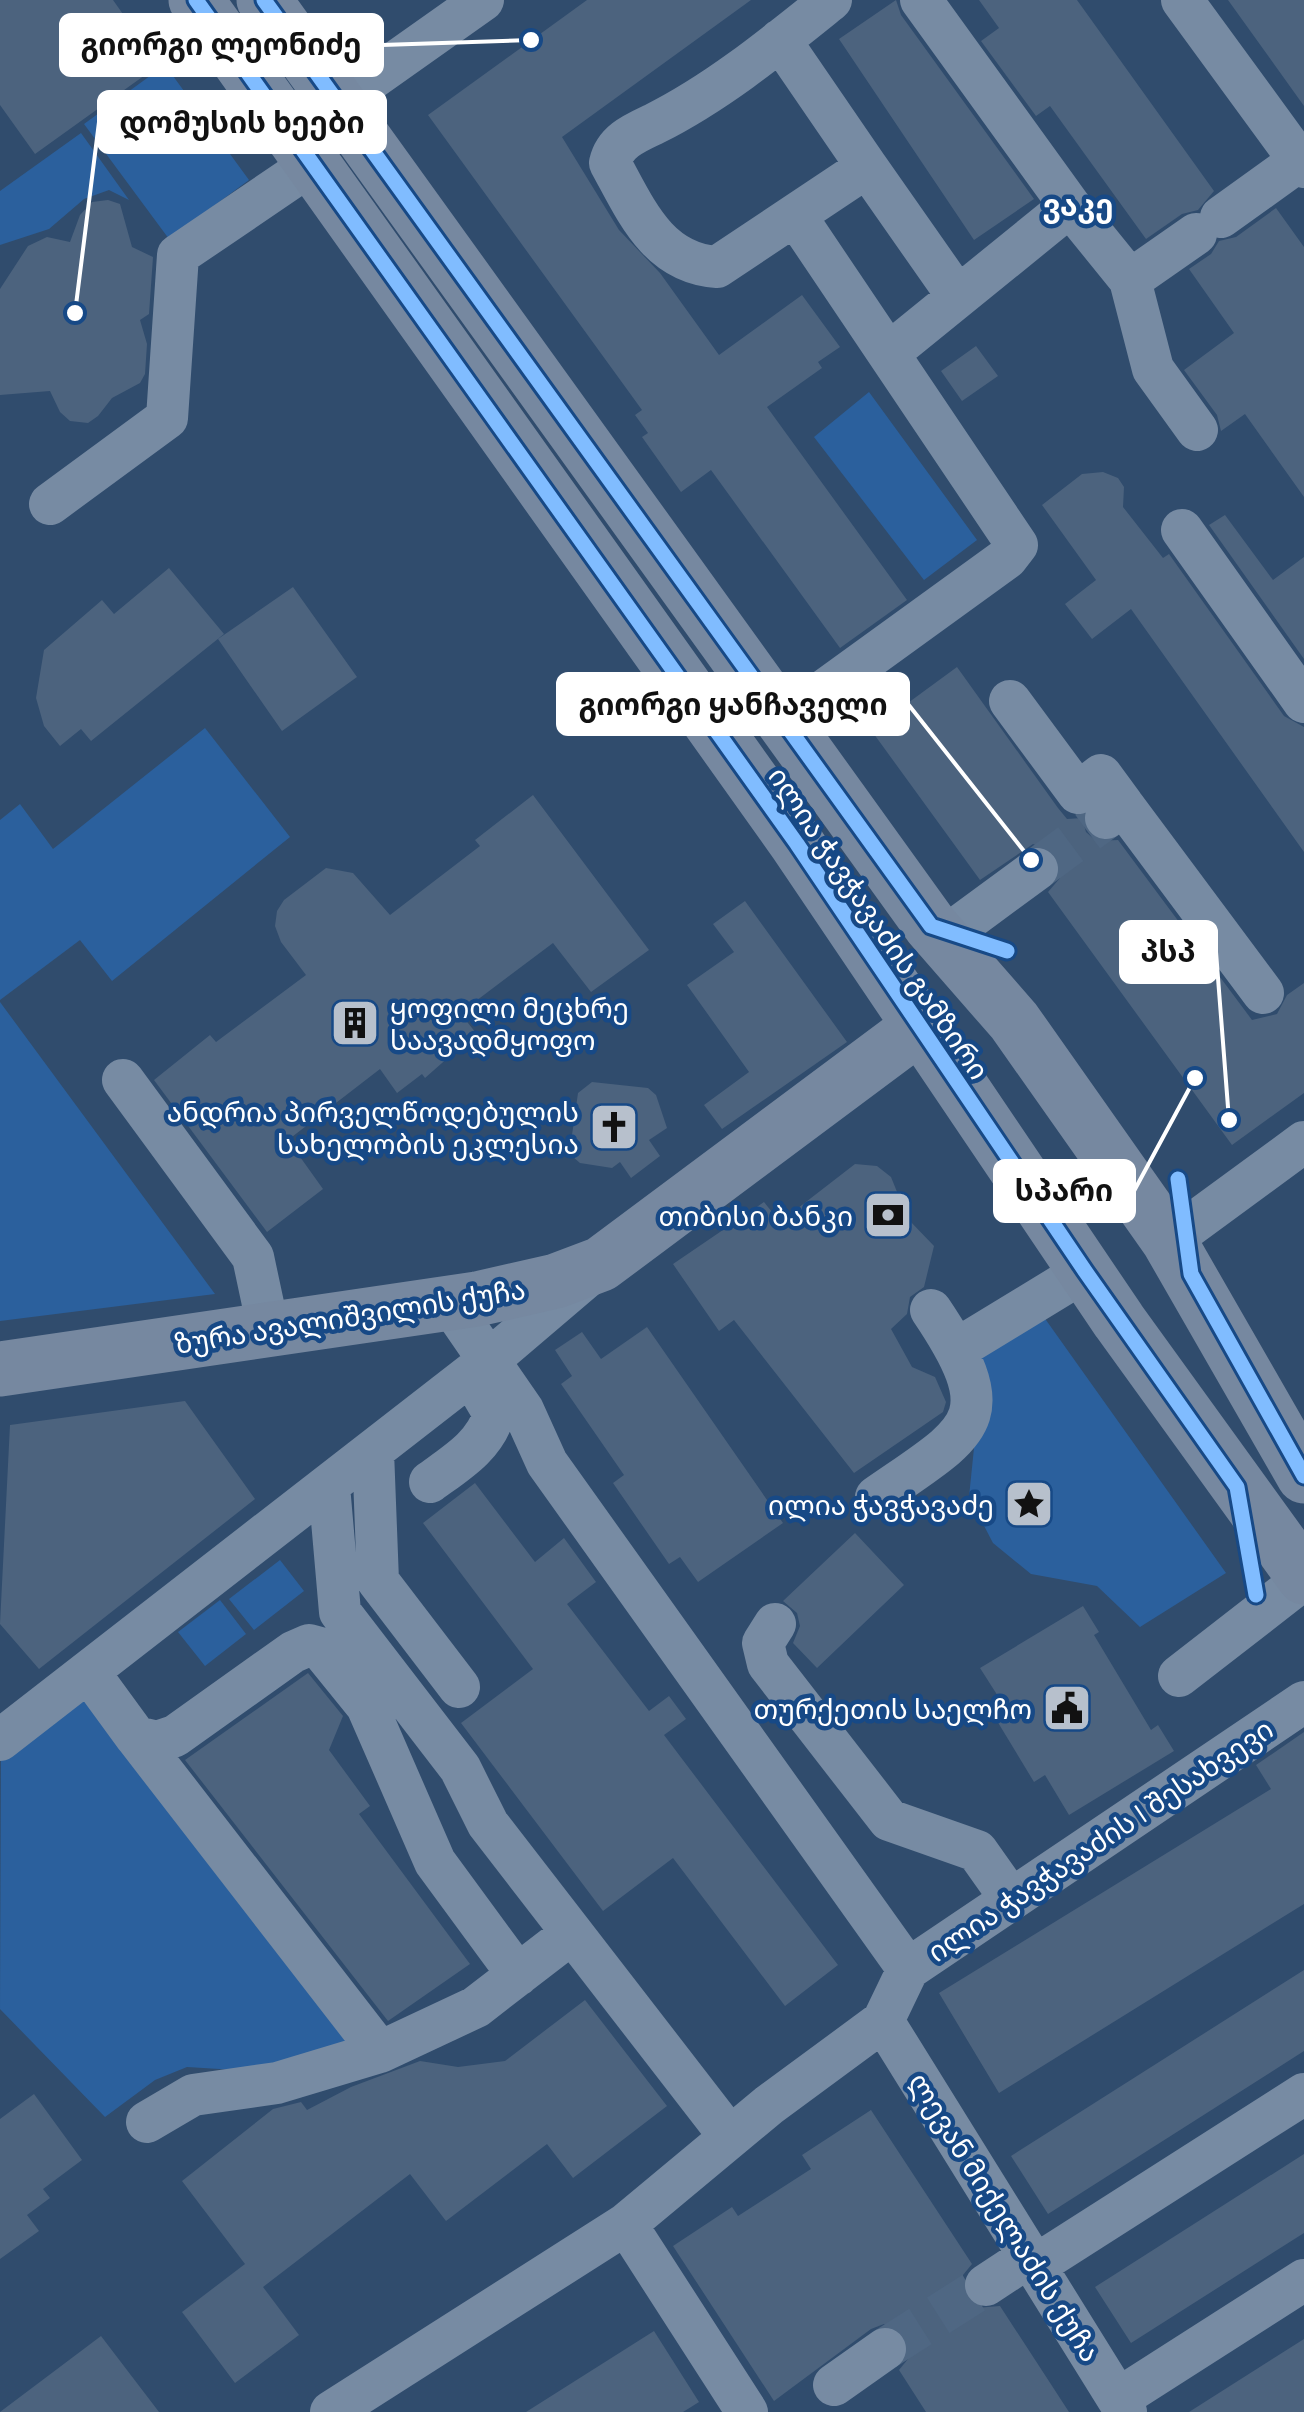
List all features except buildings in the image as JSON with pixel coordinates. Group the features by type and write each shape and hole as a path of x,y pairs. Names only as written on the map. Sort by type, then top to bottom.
{"main road":[{"name":"ილია ჭავჭავაძის გამზირი","path":"196,0 797,844 1085,1271 1304,1578"},
{"name":"ილია ჭავჭავაძის გამზირი","path":"264,0 942,940 1014,1020 1176,1235 1304,1476"},
{"name":"ზურა ავალიშვილის ქუჩა","path":"0,1369 450,1304 556,1281 602,1264 919,1027"}],"street":[{"path":"50,504 167,418 178,255 303,149 338,103 483,0"},
{"path":"831,0 784,22 694,103 630,135 612,152 610,163 645,227 688,265 717,267 866,167"},
{"path":"921,0 1070,206 1130,280 1153,369 1197,430"},
{"path":"1130,280 1302,164 1182,0"},
{"path":"784,22 866,167 958,296"},
{"path":"889,353 1070,206"},
{"path":"782,722 1007,558 1016,545 795,215"},
{"path":"1182,530 1304,702"},
{"path":"1010,701 1078,793 1101,775 1115,812 1263,993"},
{"path":"942,940 1037,869"},
{"path":"123,1080 253,1257 269,1332"},
{"path":"1176,1235 1304,1142"},
{"path":"0,1740 373,1451 489,1375 602,1264"},
{"path":"958,1349 1085,1271"},
{"path":"450,1304 489,1375 548,1462 903,1962"},
{"path":"876,1497 939,1453 969,1424 973,1394 958,1349 930,1310"},
{"path":"430,1482 479,1444 490,1428 494,1414 489,1375"},
{"path":"373,1451 378,1581 459,1686"},
{"path":"328,1486 340,1612 460,1768 488,1824 730,2136"},
{"path":"1179,1676 1304,1578"},
{"path":"775,1624 763,1643 768,1664 889,1820 977,1852 1011,1900"},
{"path":"136,1737 156,1742 175,1736 293,1652 308,1644 320,1648 367,1706 434,1862 518,1975"},
{"path":"90,1674 380,2052"},
{"name":"ილია ჭავჭავაძის I შესახვევი","path":"331,2412 626,2224 730,2136 883,2021 903,1962 1011,1900 1304,1702"},
{"path":"460,1768 499,1800 605,1937 641,2020"},
{"path":"147,2122 193,2095 277,2083 380,2052 476,2006 572,1933"},
{"name":"ლევან მიქელაძის ქუჩა","path":"883,2021 1122,2405"},
{"path":"986,2285 1304,2094"},
{"path":"626,2224 746,2412"},
{"path":"1122,2405 1304,2280"},
{"path":"834,2384 885,2349"}],"shaded area":[{"path":"165,65 249,180 169,239 84,124"},
{"path":"81,133 129,200 109,190 84,199 49,229 0,245 0,191"},
{"path":"869,392 977,540 924,580 814,437"},
{"path":"205,728 290,837 112,981 80,940 0,1000 0,820 20,804 53,849"},
{"path":"0,1002 215,1294 0,1321"},
{"path":"1041,1313 1226,1573 1140,1627 1097,1586 1031,1574 993,1543 969,1497 974,1448 972,1359"},
{"path":"280,1560 304,1591 254,1630 229,1599"},
{"path":"220,1600 246,1634 205,1666 178,1632"},
{"path":"90,1674 363,2039 287,2073 187,2067 155,2080 105,2117 0,2009 1,1740"}],"tunnel":[{"path":"1037,869 1106,818"},
{"path":"885,2349 986,2285"}],"cycle path":[{"path":"196,0 797,844 1085,1271 1237,1487 1256,1595"},
{"path":"264,0 931,926 1007,951"},
{"path":"1178,1179 1191,1274 1304,1476"}],"place":[{"name":"გიორგი ლეონიძე","path":"531,40"},
{"name":"დომუსის ხეები","path":"75,313"},
{"name":"გიორგი ყანჩაველი","path":"1031,860"},
{"name":"ყოფილი მეცხრე საავადმყოფო","path":"355,1023"},
{"name":"სპარი","path":"1195,1078"},
{"name":"პსპ","path":"1229,1120"},
{"name":"ანდრია პირველწოდებულის სახელობის ეკლესია","path":"614,1127"},
{"name":"თიბისი ბანკი","path":"888,1215"},
{"name":"ილია ჭავჭავაძე","path":"1029,1504"},
{"name":"თურქეთის საელჩო","path":"1067,1708"}],"district":[{"name":"ვაკე","path":"1078,205"}]}
